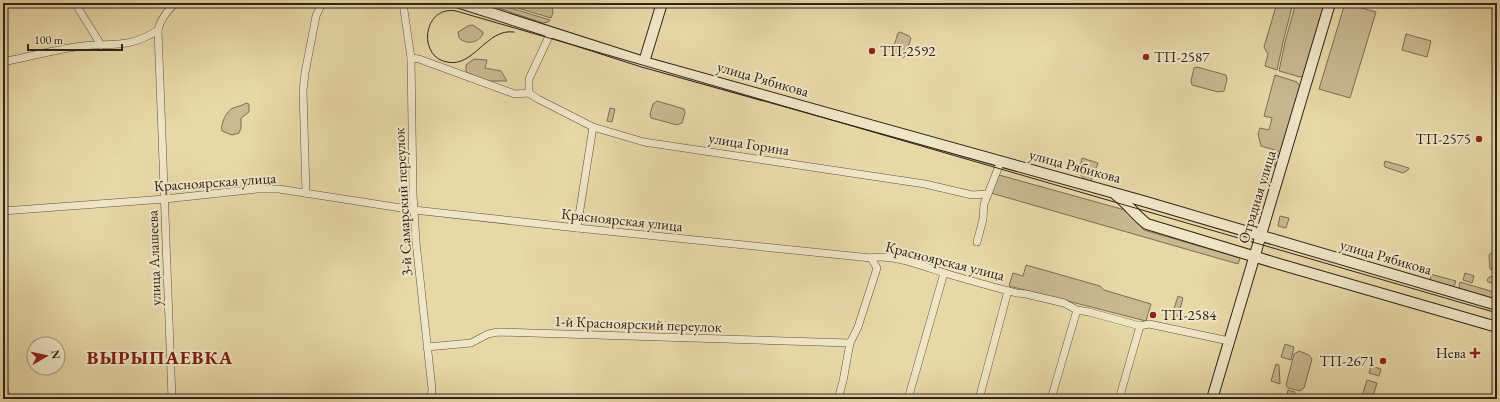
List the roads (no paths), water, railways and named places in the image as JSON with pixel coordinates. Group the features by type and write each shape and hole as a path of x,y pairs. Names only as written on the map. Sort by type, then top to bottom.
{"main road":[{"name":"улица Рябикова","path":"460,3 483,6 551,32 644,62 1002,161 1497,306"},
{"path":"644,62 662,3"},
{"name":"Отрадная улица","path":"1212,399 1330,3"},
{"path":"1113,193 1123,200 1141,220 1147,224 1254,257 1497,327"}],"street":[{"path":"75,3 101,45"},
{"name":"улица Алашеева","path":"172,399 158,30 160,20 175,3"},
{"path":"306,193 303,91 316,16 322,3"},
{"name":"3-й Самарский переулок","path":"404,3 411,58 416,242 432,389 431,399"},
{"path":"3,62 75,47 122,45 147,37 158,30"},
{"path":"411,58 419,59 515,94 529,93 529,79 551,32"},
{"name":"улица Горина","path":"529,93 593,127 644,142 925,184 972,195 987,194"},
{"path":"577,228 593,127"},
{"path":"977,242 987,194 1002,161"},
{"name":"Красноярская улица","path":"3,211 165,199 268,189 306,193 414,210 577,228 871,258 878,256 1008,291 1064,303 1073,306 1077,310 1140,326 1149,324 1229,341"},
{"path":"871,258 877,268"},
{"path":"838,399 850,343 858,326 877,268 890,258"},
{"path":"908,399 944,273"},
{"path":"979,399 1008,291"},
{"path":"1051,399 1077,310"},
{"path":"1119,399 1140,326"},
{"name":"1-й Красноярский переулок","path":"427,347 471,343 488,334 498,332 850,343"},
{"path":"3,386 8,399"}],"tram line":[{"path":"514,32 504,32 496,36 473,54 456,62 447,62 437,58 431,51 428,42 428,32 431,23 436,16 445,11 456,11 1497,313"}],"place":[{"name":"ТП-2592","path":"872,51"},
{"name":"ТП-2587","path":"1146,57"},
{"name":"ТП-2575","path":"1479,139"},
{"name":"ТП-2584","path":"1153,315"},
{"name":"Нева","path":"1475,353"},
{"name":"ТП-2671","path":"1383,361"}],"district":[{"name":"ВЫРЫПАЕВКА","path":"160,357"}]}
